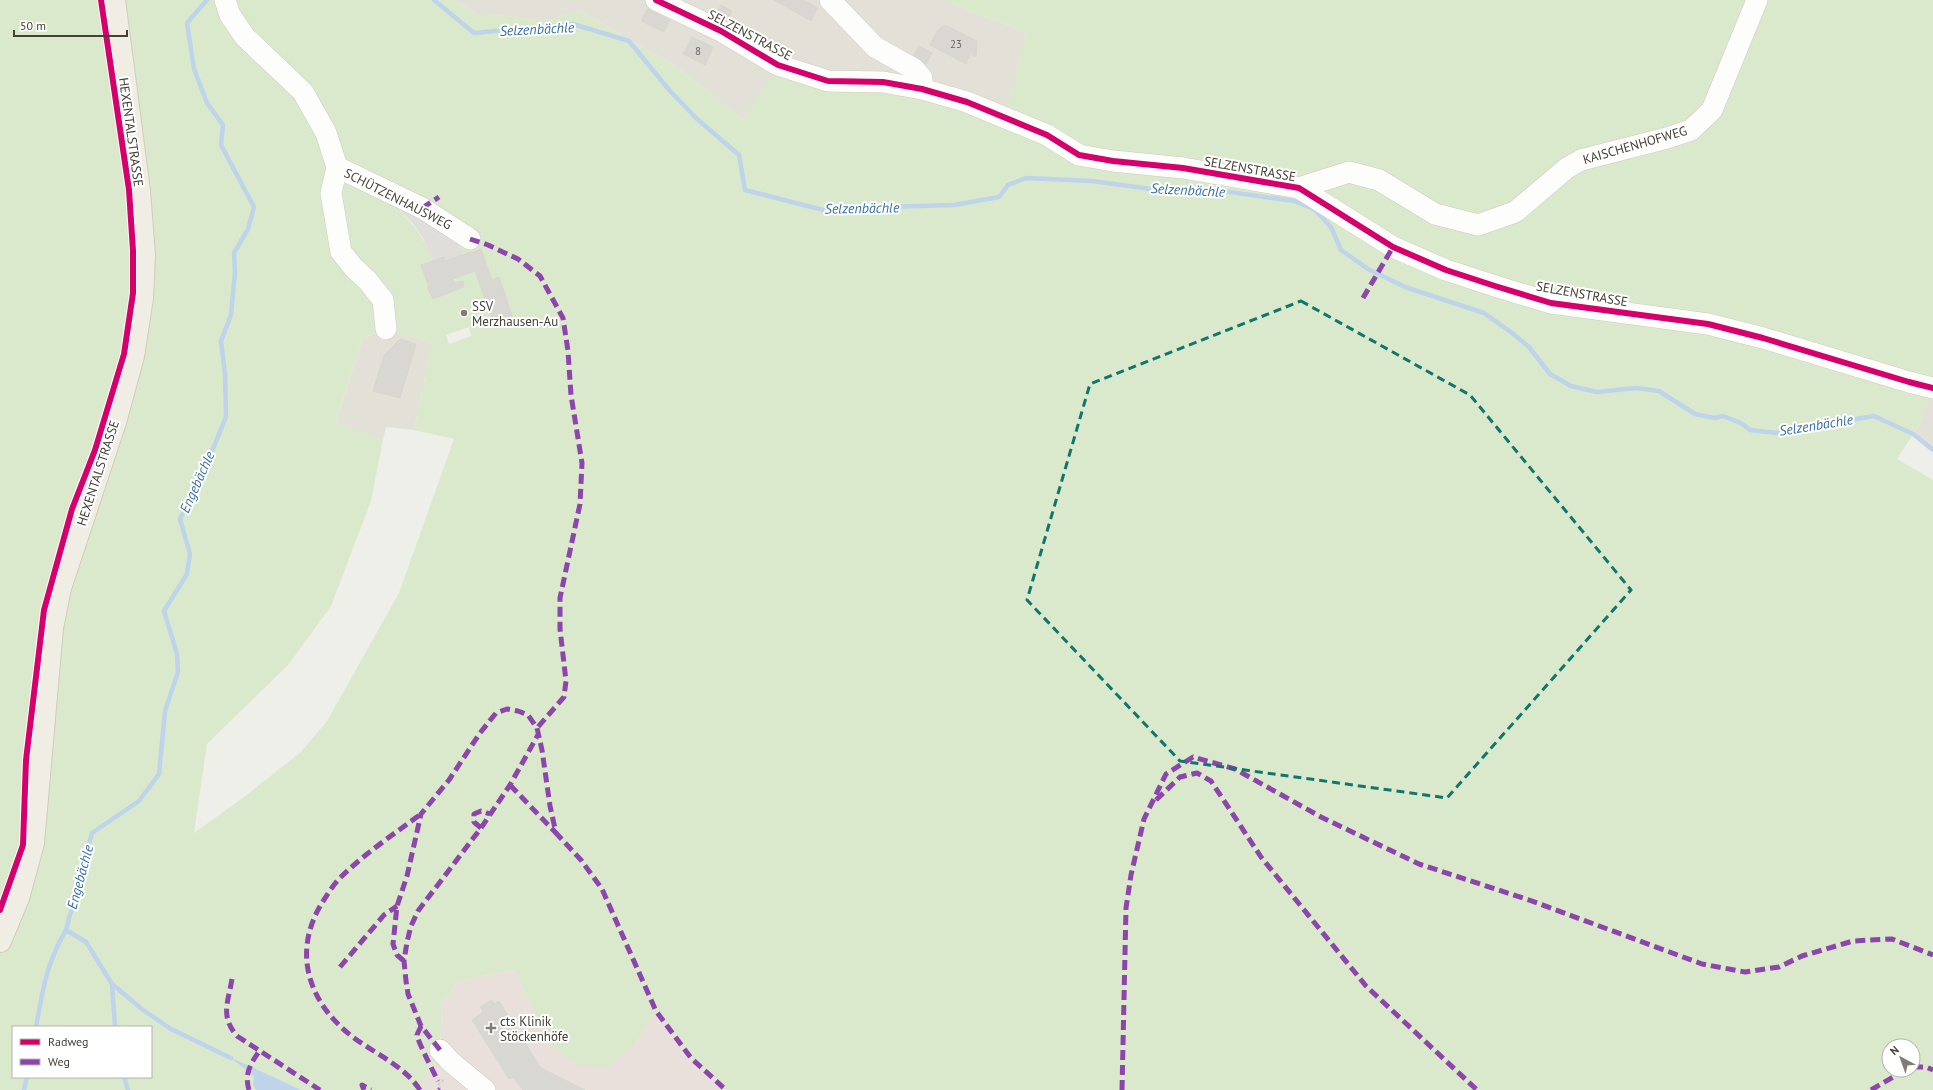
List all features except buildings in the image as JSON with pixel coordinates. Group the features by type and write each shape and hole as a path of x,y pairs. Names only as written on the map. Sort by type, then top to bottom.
{"main road":[{"name":"HEXENTALSTRASSE","path":"0,941 18,898 33,844 52,628 60,588 116,422 133,356 142,298 144,255 139,191 114,0"}],"street":[{"name":"SCHÜTZENHAUSWEG","path":"225,0 230,15 245,37 302,92 314,110 326,133 337,167 422,208 470,239"},
{"name":"SELZENSTRASSE","path":"656,0 721,31 778,65 828,81 883,82 922,89 967,102 1046,135 1079,155 1113,161 1183,168 1299,188 1393,247 1446,270 1495,286 1551,303 1708,324 1763,338 1933,388"},
{"path":"830,0 875,47 914,69 922,78 922,89"},
{"name":"KAISCHENHOFWEG","path":"1299,188 1349,172 1379,180 1435,214 1478,225 1515,212 1567,168 1581,160 1667,138 1691,130 1712,110 1757,0"},
{"path":"337,167 331,193 341,252 354,268 368,280 383,300 386,329"},
{"path":"440,1050 461,1071 485,1090"}],"path":[{"path":"440,1089 438,1081 448,1081"}],"highlighted area":[{"path":"1301,301 1470,395 1631,590 1447,798 1180,761 1027,600 1090,384"}],"shaded area":[{"path":"455,0 942,0 1026,32 1006,118 743,119 674,65 578,10 546,21 491,14 477,14"},
{"path":"389,202 438,227 459,245 464,255 445,261 444,257 433,261 423,238 414,225 404,214"},
{"path":"386,329 432,343 414,430 386,427 383,440 336,422 363,338"},
{"path":"1931,387 1933,388 1933,450 1913,434 1919,425"},
{"name":"cts Klinik Stöckenhöfe","path":"514,970 550,1045 635,1044 656,1011 691,1058 726,1090 420,1090 440,1050 442,1003 458,981"}],"green space":[{"path":"0,0 455,0 477,14 491,14 546,21 578,10 674,65 743,119 778,65 883,82 1006,117 1026,32 942,0 1933,0 1933,388 1931,387 1919,425 1897,459 1933,480 1933,1090 726,1090 691,1058 656,1012 635,1044 607,1068 577,1065 550,1045 514,970 458,981 442,1003 440,1050 420,1090 0,1090","holes":["389,202 459,245 464,255 481,249 492,280 499,278 495,327 475,271 453,279 457,290 433,299 421,265 433,261 425,243 410,221","469,327 471,336 449,344 446,335","386,329 432,343 414,430 454,439 399,593 327,721 301,752 240,800 194,833 207,744 289,664 331,606 371,501 383,440 336,421 363,338"]}],"water":[{"path":"231,1058 301,1090 256,1090 253,1085 254,1076"}],"waterway":[{"name":"Engebächle","path":"115,1026 112,984 86,942 66,930 92,833 139,801 159,774 165,711 178,672 177,654 164,611 187,574 190,554 180,519 210,456 226,417 225,373 221,341 231,315 235,272 234,253 248,229 254,207 221,145 223,125 207,103 194,69 187,23 207,0"},
{"name":"Selzenbächle","path":"434,0 474,33 573,24 629,41 670,91 696,118 739,155 745,190 827,211 884,207 954,205 999,197 1008,185 1026,178 1092,181 1173,192 1223,191 1294,201 1314,209 1331,227 1341,250 1368,269 1405,287 1484,313 1529,347 1550,374 1571,386 1597,392 1636,388 1659,391 1695,414 1715,418 1723,416 1741,423 1750,430 1777,433 1874,416 1913,434 1933,450"},
{"path":"36,1026 46,977 59,942 66,930"},
{"path":"112,984 143,1010 171,1029 231,1058"},
{"path":"24,1090 27,1078"},
{"name":"Engebächle","path":"124,1078 128,1090"}],"marked path":[{"path":"422,208 439,197"},
{"path":"470,239 488,245 518,259 540,276 563,318 568,351 571,395 582,463 580,504 560,598 560,629 566,681 564,697 537,728"},
{"path":"1363,298 1393,247"},
{"path":"95,450 105,454"},
{"path":"404,961 397,955 393,944 397,906 407,876 421,814 449,780 480,733 496,713 507,709 528,715 537,728 556,833 581,860 602,889 656,1011 691,1058 726,1090"},
{"path":"440,1050 421,1026 408,994 404,961 411,926 418,911 481,828 510,785 539,733"},
{"path":"1122,1090 1126,908 1131,875 1144,819 1166,774 1193,757 1235,769 1321,817 1419,864 1529,900 1702,964 1745,972 1779,967 1802,956 1853,941 1892,939 1933,955"},
{"path":"1156,800 1180,777 1197,773 1211,781 1261,857 1366,986 1477,1090"},
{"path":"510,785 556,833"},
{"path":"481,828 474,822 474,814 481,811 490,814"},
{"path":"420,1090 403,1071 360,1042 340,1026 328,1013 319,1000 312,985 308,970 307,955 308,940 312,924 319,908 334,885 349,869 369,852 421,814"},
{"path":"340,967 384,915 397,906"},
{"path":"232,979 227,1002 227,1016 228,1022 237,1036 320,1090"},
{"path":"421,1026 417,1035 438,1081"},
{"path":"249,1090 247,1078 249,1068 260,1050"},
{"path":"1921,1067 1926,1067 1933,1070"},
{"path":"1871,1090 1891,1078"},
{"path":"364,1090 362,1085 371,1090"}],"cycle path":[{"path":"0,910 23,845 26,760 44,610 72,509 95,450 124,354 133,293 133,251 129,190 101,0"},
{"path":"656,0 721,31 778,65 828,81 883,82 922,89 967,102 1047,135 1079,155 1113,161 1183,168 1299,188 1393,247 1446,270 1495,286 1551,303 1708,324 1763,338 1933,388"}],"place":[{"name":"SSV Merzhausen-Au","path":"464,313"},
{"name":"cts Klinik Stöckenhöfe","path":"491,1028"}]}
